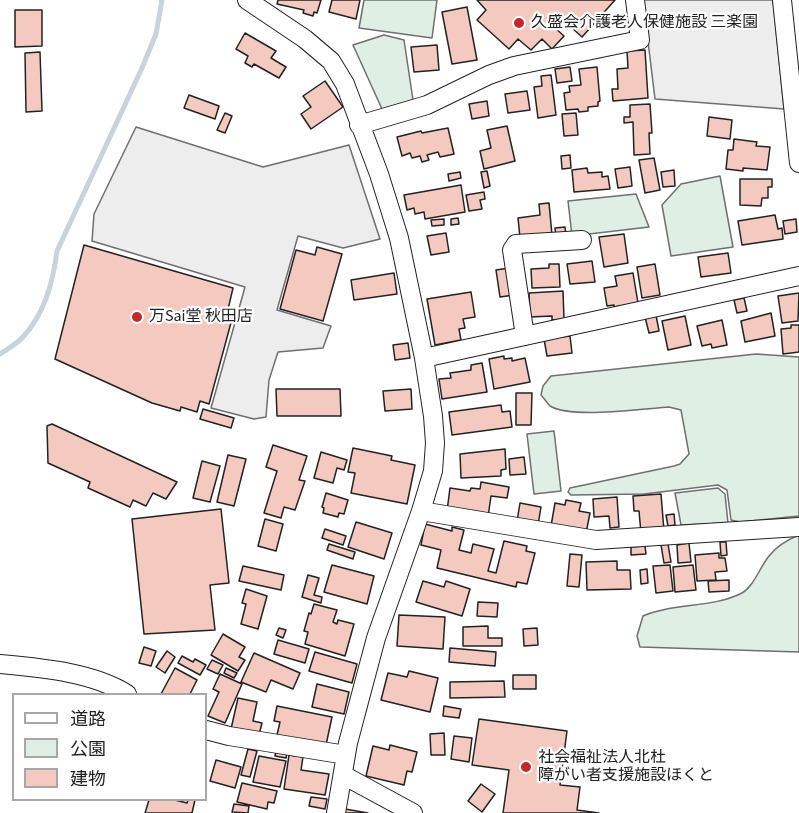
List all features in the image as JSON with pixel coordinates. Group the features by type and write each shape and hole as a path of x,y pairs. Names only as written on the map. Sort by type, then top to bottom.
{"street":[{"path":"248,0 305,39 331,61 345,84 379,174 399,238 424,358 435,443 433,471 421,511 376,638 346,755 336,813"},
{"path":"359,125 427,105 489,75 514,66 640,40 635,0"},
{"path":"782,0 799,163"},
{"path":"525,336 512,250 516,244 582,240"},
{"path":"424,358 799,276"},
{"path":"421,511 596,540 799,526"},
{"path":"0,664 50,669 103,683 125,693"},
{"path":"207,730 346,755"},
{"path":"343,775 413,813"}],"green space":[{"path":"364,0 437,0 432,38 359,28"},
{"path":"384,35 404,40 413,100 382,109 353,45"},
{"path":"720,176 733,247 671,256 662,205 681,184"},
{"path":"636,194 649,227 572,236 568,201"},
{"path":"756,354 799,357 799,516 740,522 731,520 727,490 718,485 644,494 571,495 568,492 570,488 674,466 680,464 689,454 681,410 669,407 590,413 560,410 550,406 541,395 543,386 551,376"},
{"path":"554,431 561,491 534,494 527,434"},
{"path":"718,488 725,494 728,523 681,525 675,493"},
{"path":"799,535 799,652 640,647 637,636 643,616 667,609 719,601 742,593 750,586 772,552"}],"shaded area":[{"path":"643,0 773,0 784,109 655,99"},
{"path":"136,127 263,167 349,145 380,239 343,248 298,236 277,310 331,326 323,348 278,352 269,380 266,417 254,419 211,408 245,287 92,241 94,214"}],"building":[{"path":"278,0 321,0 317,13 314,12 313,16 303,13 304,10 277,4"},
{"path":"332,0 360,0 356,19 329,12"},
{"name":"久盛会介護老人保健施設 三楽園","path":"477,0 615,0 582,37 561,18 554,27 564,36 552,49 542,39 531,50 518,39 509,49 477,20 486,10"},
{"path":"467,7 477,60 452,64 442,12"},
{"path":"15,10 42,10 42,46 15,47"},
{"path":"245,33 276,51 271,58 286,67 279,78 254,64 252,67 245,63 248,56 236,49"},
{"path":"437,45 439,70 414,72 411,47"},
{"path":"645,50 648,98 613,101 612,89 618,89 617,69 628,68 627,51"},
{"path":"40,52 42,111 26,112 25,53"},
{"path":"570,67 572,81 557,83 555,69"},
{"path":"597,67 600,101 598,106 588,107 588,111 566,110 564,93 570,92 569,86 581,85 579,69"},
{"path":"551,75 556,115 538,118 534,87 542,86 541,76"},
{"path":"325,81 343,107 311,129 301,114 311,107 303,96"},
{"path":"527,91 530,110 508,113 505,94"},
{"path":"189,95 219,106 215,119 184,108"},
{"path":"487,101 489,116 472,119 469,104"},
{"path":"650,104 652,133 649,133 650,154 634,155 633,122 624,123 624,117 630,117 630,105"},
{"path":"225,113 232,116 225,133 217,130"},
{"path":"576,113 578,135 564,136 562,114"},
{"path":"709,117 732,120 730,139 707,136"},
{"path":"507,126 515,161 484,169 480,151 491,148 487,130"},
{"path":"448,128 454,154 440,157 438,152 427,155 429,160 422,162 420,156 412,158 410,153 402,156 397,137"},
{"path":"734,139 757,142 756,146 770,147 767,170 726,169 728,150 733,150"},
{"path":"570,155 571,168 562,169 561,156"},
{"path":"654,158 660,190 645,193 639,160"},
{"path":"630,167 632,186 618,188 615,169"},
{"path":"587,168 588,173 602,172 602,177 608,176 610,189 574,192 572,170"},
{"path":"674,170 675,186 663,187 661,172"},
{"path":"487,171 490,186 484,188 481,172"},
{"path":"460,172 461,178 449,181 448,174"},
{"path":"740,179 772,179 772,187 768,187 768,198 762,198 761,206 740,205"},
{"path":"461,185 465,212 425,219 424,212 415,214 414,208 407,210 404,195"},
{"path":"484,192 485,199 480,200 482,209 469,211 466,195"},
{"path":"549,203 552,235 520,238 518,218 540,215 539,204"},
{"path":"775,215 778,229 782,228 783,239 742,245 738,221"},
{"path":"458,218 459,224 451,225 451,219"},
{"path":"444,219 444,225 432,226 431,220"},
{"path":"796,219 797,232 785,234 783,221"},
{"path":"565,227 566,236 556,237 555,228"},
{"path":"446,233 449,252 431,255 427,236"},
{"path":"624,234 628,263 604,267 599,237"},
{"path":"84,245 233,288 226,318 232,319 209,404 200,401 197,412 181,407 180,411 152,403 55,359"},
{"path":"317,247 342,254 323,321 280,309 296,250 315,255"},
{"path":"728,253 731,273 701,277 698,257"},
{"path":"592,261 595,282 570,284 567,264"},
{"path":"549,264 559,264 560,287 532,288 531,269 549,268"},
{"path":"655,264 660,295 642,298 637,267"},
{"path":"509,268 514,295 500,297 496,270"},
{"path":"394,273 397,294 354,300 351,280"},
{"path":"633,273 638,303 607,306 604,288 617,286 615,276"},
{"path":"563,291 564,319 552,320 552,316 530,317 529,293"},
{"path":"471,292 475,317 463,319 465,328 459,329 461,340 435,345 427,299"},
{"path":"799,293 798,321 782,323 778,296"},
{"path":"744,298 747,311 737,313 734,300"},
{"path":"771,313 775,336 745,342 741,321"},
{"path":"656,315 659,331 649,333 645,317"},
{"path":"685,316 691,345 668,350 662,321"},
{"path":"722,320 727,345 712,348 711,344 702,346 697,326"},
{"path":"791,325 799,325 799,352 783,354 781,329 791,328"},
{"path":"570,336 572,353 547,356 544,339"},
{"path":"408,343 410,358 395,360 393,345"},
{"path":"504,356 504,359 512,358 512,361 525,358 530,382 494,389 489,359"},
{"path":"482,363 487,392 442,399 439,379 451,378 450,373 471,370 471,365"},
{"path":"276,389 340,389 341,416 277,416"},
{"path":"411,389 412,409 385,411 383,391"},
{"path":"516,393 532,393 531,425 516,425"},
{"path":"501,405 502,412 510,411 512,427 452,435 449,412"},
{"path":"203,409 234,418 231,428 200,419"},
{"path":"52,424 177,482 166,499 153,493 146,506 133,500 130,507 88,488 90,482 48,463 47,426"},
{"path":"273,445 307,456 299,480 305,481 295,510 284,507 281,518 264,513 277,471 266,467"},
{"path":"353,448 392,456 391,460 415,465 407,504 351,493 355,473 348,472"},
{"path":"505,449 506,469 501,470 501,476 461,478 460,454"},
{"path":"321,452 347,460 344,470 337,468 333,483 314,478"},
{"path":"228,455 246,459 234,506 217,502"},
{"path":"524,457 526,474 510,475 509,459"},
{"path":"202,461 220,466 210,502 193,498"},
{"path":"481,482 509,487 507,498 491,496 488,517 447,511 450,488 470,491 471,488 480,489"},
{"path":"326,493 348,500 344,514 339,513 338,517 323,513 324,508 322,507"},
{"path":"661,494 664,531 641,533 639,511 634,511 633,496"},
{"path":"617,497 619,527 610,528 609,516 594,517 593,499"},
{"path":"566,500 581,503 579,511 590,513 586,533 551,526 555,503 565,505"},
{"path":"520,503 541,507 538,525 517,521"},
{"path":"221,509 229,583 210,585 215,630 144,634 132,519"},
{"path":"674,514 675,525 668,526 666,515"},
{"path":"265,519 283,524 276,551 258,546"},
{"path":"356,522 392,533 384,559 348,547"},
{"path":"425,524 452,531 452,527 464,530 459,550 471,553 473,544 494,549 488,571 496,573 504,541 527,546 526,551 535,553 527,584 517,582 516,587 437,568 441,550 421,545"},
{"path":"325,529 346,536 343,545 322,538"},
{"path":"720,542 726,542 727,555 721,556"},
{"path":"689,543 691,562 678,563 677,545"},
{"path":"329,544 355,552 353,559 327,550"},
{"path":"668,544 671,562 664,563 661,545"},
{"path":"645,546 646,554 631,555 631,547"},
{"path":"719,553 719,558 725,558 727,571 715,572 716,580 697,581 695,555"},
{"path":"570,554 582,555 579,587 567,586"},
{"path":"617,561 617,570 630,570 631,589 587,590 586,562"},
{"path":"332,565 374,576 367,604 324,592"},
{"path":"670,565 673,591 656,593 653,566"},
{"path":"693,565 696,590 675,592 673,567"},
{"path":"243,566 284,575 281,590 239,581"},
{"path":"647,569 648,583 641,584 640,570"},
{"path":"308,575 319,578 314,595 322,597 321,603 302,597"},
{"path":"729,580 729,591 709,592 708,581"},
{"path":"423,581 444,587 446,581 470,589 462,616 416,602"},
{"path":"246,589 267,596 258,629 241,624 246,604 242,603"},
{"path":"478,602 498,603 497,617 477,616"},
{"path":"314,604 337,610 333,622 337,624 338,620 354,624 345,656 305,644 308,632 304,631"},
{"path":"399,615 445,617 443,649 397,646"},
{"path":"488,626 488,638 502,638 502,646 463,646 463,627"},
{"path":"279,628 286,630 283,638 276,635"},
{"path":"537,628 538,645 524,646 523,629"},
{"path":"223,634 245,647 239,657 245,660 238,671 211,655"},
{"path":"278,640 309,649 305,663 274,654"},
{"path":"144,647 156,651 151,666 139,663"},
{"path":"450,648 496,652 495,666 449,662"},
{"path":"167,651 175,657 165,673 156,667"},
{"path":"315,652 357,664 352,683 309,671"},
{"path":"254,653 300,673 293,689 271,680 266,692 241,682"},
{"path":"182,656 206,665 200,675 178,663"},
{"path":"212,660 223,665 218,674 207,669"},
{"path":"175,668 197,680 190,693 162,693"},
{"path":"226,668 237,673 234,678 224,673"},
{"path":"409,671 438,678 430,712 381,700 388,673 407,677"},
{"path":"220,674 242,684 225,723 208,716 219,692 213,689"},
{"path":"513,675 536,675 536,689 513,689"},
{"path":"504,681 505,697 450,698 450,682"},
{"path":"317,684 349,692 344,714 312,707"},
{"path":"238,698 257,702 253,721 262,723 259,735 231,729"},
{"path":"277,706 332,717 326,745 277,735 280,722 274,721"},
{"path":"444,706 461,709 459,718 443,716"},
{"name":"社会福祉法人北杜 障がい者支援施設ほくと","path":"479,719 567,731 560,785 580,787 577,810 599,813 503,813 509,770 472,765"},
{"path":"444,733 445,755 431,755 430,734"},
{"path":"454,736 472,738 469,762 451,759"},
{"path":"390,745 417,752 412,772 407,771 404,785 366,776 373,746 389,750"},
{"path":"277,746 288,748 286,758 275,756"},
{"path":"248,749 257,751 250,777 241,775"},
{"path":"289,755 303,757 301,770 329,774 325,795 284,789"},
{"path":"259,756 286,761 280,787 253,782"},
{"path":"216,760 241,767 235,788 210,781"},
{"path":"242,783 277,791 274,803 268,802 267,809 237,802"},
{"path":"481,784 495,794 482,812 468,801"},
{"path":"311,797 327,799 325,809 309,806"},
{"path":"149,801 187,803 195,801 192,813 145,813"},
{"path":"234,804 249,806 248,813 232,812"},
{"path":"345,809 368,813 344,813"}],"waterway":[{"path":"0,354 15,344 31,328 47,297 57,251 142,68 156,34 162,0"}],"place":[{"name":"久盛会介護老人保健施設 三楽園","path":"519,23"},
{"name":"万Sai堂 秋田店","path":"137,317"},
{"name":"社会福祉法人北杜 障がい者支援施設ほくと","path":"526,767"}]}
